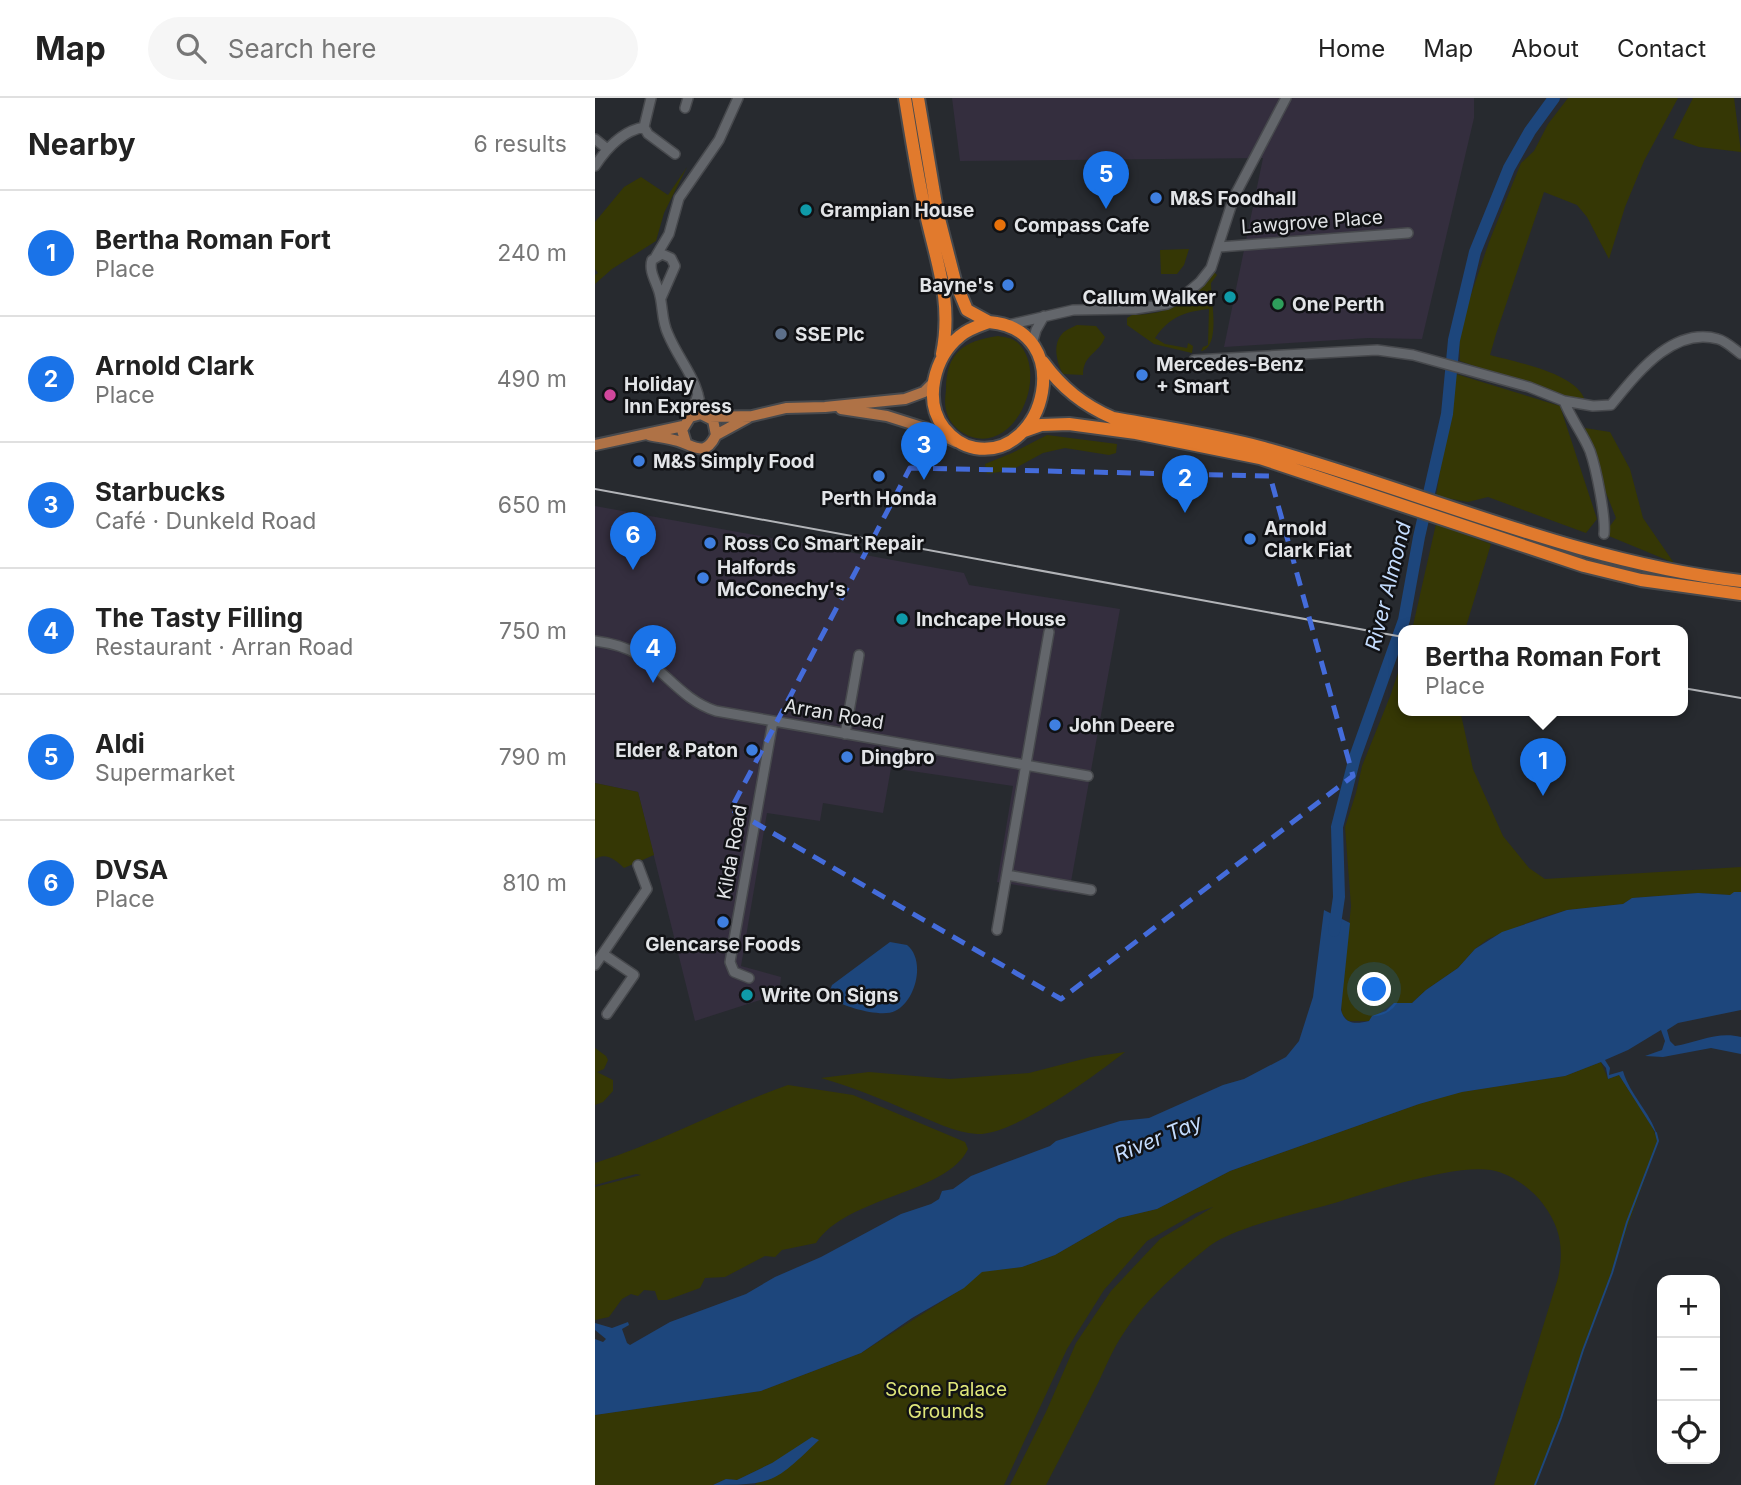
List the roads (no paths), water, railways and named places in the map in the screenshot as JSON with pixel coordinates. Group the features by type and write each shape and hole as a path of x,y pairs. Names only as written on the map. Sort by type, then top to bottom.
{"highway":[{"path":"905,98 946,304 947,325 934,382 934,402 939,420 962,444 984,449 997,448 1024,431 1051,424 1136,433 1260,458 1397,497"},
{"path":"918,98 937,211 955,281 967,310 989,322 1008,325 1017,330 1032,344 1056,380 1074,397 1095,410 1113,418 1263,448 1457,517 1584,566 1641,580 1741,594"},
{"path":"939,365 947,350 961,335 989,322"},
{"path":"1024,431 1043,390 1043,362"},
{"path":"1457,517 1640,564 1741,581"}],"main road":[{"path":"595,445 649,435 696,419 752,416 786,408 905,399 924,392 934,382"},
{"path":"825,407 887,416 962,444"},
{"path":"716,435 752,416"},
{"path":"649,435 686,443 695,449 705,448 712,443 716,435 715,425 696,419"},
{"path":"686,443 682,435 696,419"}],"street":[{"path":"650,98 644,127 647,134 675,154"},
{"path":"696,419 698,394 694,378 667,333 661,298 650,267 669,234 680,198 719,140 738,98"},
{"path":"1008,325 1073,310 1135,309 1167,304 1187,293 1211,268 1245,173 1286,98"},
{"path":"595,166 606,148 628,133 644,127"},
{"path":"595,139 606,148"},
{"name":"Lawgrove Place","path":"1219,247 1408,233"},
{"path":"661,298 675,266 671,258 669,234"},
{"path":"655,257 662,254 671,258"},
{"path":"654,275 662,279 670,276"},
{"path":"1032,344 1044,316"},
{"path":"1194,360 1237,360 1377,350 1413,355 1529,387 1564,401 1593,406 1611,405 1651,360 1676,342 1696,337 1719,339 1741,354"},
{"path":"1564,401 1572,422 1590,452 1606,520 1604,534"},
{"path":"997,930 1049,632"},
{"name":"Arran Road","path":"595,641 618,645 638,654 688,698 701,706 1087,776"},
{"path":"845,734 859,655"},
{"name":"Kilda Road","path":"749,978 734,972 730,962 773,721"},
{"path":"595,965 647,889 638,865"},
{"path":"1007,875 1091,890"},
{"path":"603,954 634,975 607,1014"}],"water":[{"name":"River Tay","path":"1741,892 1741,1010 1678,1023 1667,1030 1670,1041 1675,1046 1716,1036 1741,1037 1741,1054 1711,1048 1663,1057 1645,1056 1662,1050 1665,1041 1661,1030 1605,1060 1610,1068 1609,1075 1623,1071 1657,1135 1619,1075 1608,1079 1606,1068 1601,1062 1565,1076 1462,1092 1419,1104 1230,1171 1157,1209 1119,1218 1055,1255 1022,1267 982,1272 964,1288 912,1318 861,1353 761,1391 595,1415 595,1339 603,1342 606,1339 595,1330 595,1323 612,1328 628,1322 629,1325 622,1329 630,1345 670,1322 746,1294 901,1214 931,1204 939,1199 942,1191 953,1189 971,1176 1050,1146 1056,1141 1120,1121 1149,1118 1223,1085 1244,1079 1286,1057 1299,1041 1313,997 1324,910 1350,923 1341,1010 1348,1021 1360,1023 1386,1011 1394,1003 1412,1003 1458,968 1475,949 1502,932 1567,910 1623,904 1632,898 1698,893 1730,895"},
{"path":"890,942 907,945 916,960 913,990 902,1006 889,1013 881,1013 854,1008 832,999 829,993 832,985"},
{"path":"812,1437 819,1440 792,1465 772,1478 749,1484 713,1485 726,1479 737,1480 772,1463"}],"waterway":[{"name":"River Almond","path":"1402,625 1447,414 1454,340 1475,252 1509,168 1530,131 1554,98"},
{"name":"River Almond","path":"1334,931 1339,897 1337,827 1355,757 1398,637"},
{"path":"1535,1485 1658,1141 1656,1133"}],"railway":[{"path":"595,489 1398,636"},
{"path":"1688,689 1741,698"}],"place":[{"name":"M&S Foodhall","path":"1156,198"},
{"name":"Aldi","path":"1106,209"},
{"name":"Grampian House","path":"806,210"},
{"name":"Compass Cafe","path":"1000,225"},
{"name":"Bayne's","path":"1008,285"},
{"name":"Callum Walker","path":"1230,297"},
{"name":"One Perth","path":"1278,304"},
{"name":"SSE Plc","path":"781,334"},
{"name":"Mercedes-Benz + Smart","path":"1142,375"},
{"name":"Holiday Inn Express","path":"610,395"},
{"name":"M&S Simply Food","path":"639,461"},
{"name":"Perth Honda","path":"879,476"},
{"name":"Starbucks","path":"924,480"},
{"name":"Arnold Clark","path":"1185,513"},
{"name":"Arnold Clark Fiat","path":"1250,539"},
{"name":"Ross Co Smart Repair","path":"710,543"},
{"name":"DVSA","path":"633,570"},
{"name":"Halfords McConechy's","path":"703,578"},
{"name":"Inchcape House","path":"902,619"},
{"name":"The Tasty Filling","path":"653,683"},
{"name":"John Deere","path":"1055,725"},
{"name":"Elder & Paton","path":"752,750"},
{"name":"Dingbro","path":"847,757"},
{"name":"Bertha Roman Fort","path":"1543,796"},
{"name":"Glencarse Foods","path":"723,922"},
{"name":"Write On Signs","path":"747,995"}],"park label":[{"name":"Scone Palace Grounds","path":"946,1400"}]}
